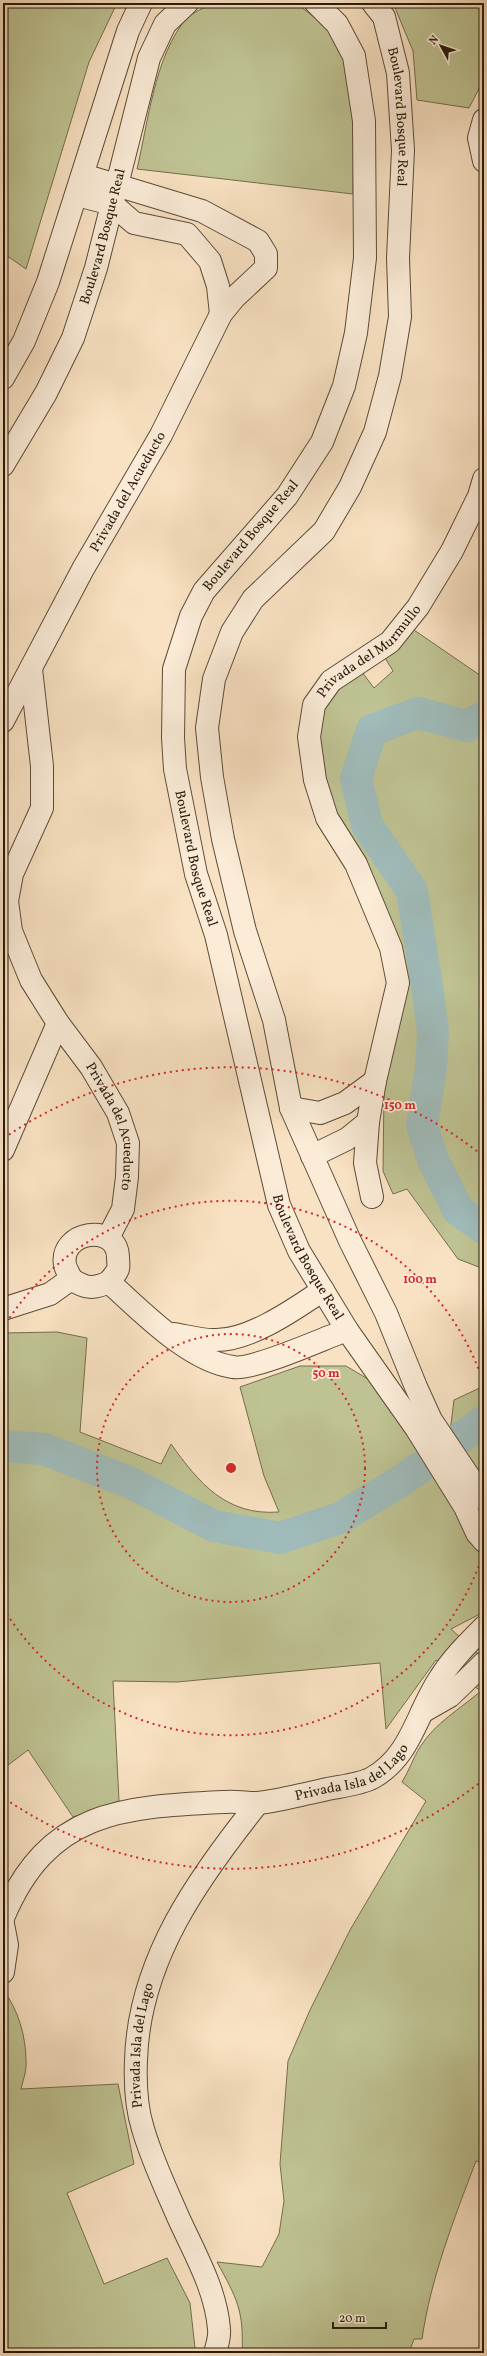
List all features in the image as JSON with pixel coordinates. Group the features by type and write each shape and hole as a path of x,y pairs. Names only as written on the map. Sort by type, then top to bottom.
{"street":[{"path":"3,378 24,341 48,282 128,31 141,3"},
{"name":"Boulevard Bosque Real","path":"3,465 46,393 73,338 94,275 149,58 165,24 187,3"},
{"name":"Boulevard Bosque Real","path":"316,3 337,24 354,56 364,121 365,258 356,333 344,386 322,442 287,496 204,591 188,623 174,669 173,738 175,769 196,874 216,935 279,1204 299,1251 348,1330 424,1424 478,1501 477,1533 484,1541"},
{"name":"Boulevard Bosque Real","path":"373,3 384,18 398,73 403,150 398,258 400,317 390,376 375,432 350,487 324,531 254,599 232,632 214,679 207,728 212,777 223,839 245,931 274,1020 291,1108 386,1313 416,1387 424,1424"},
{"path":"484,120 479,138 484,161"},
{"name":"Privada del Acueducto","path":"3,722 83,569 161,435 221,314 234,298 266,268 266,254 258,241 202,211 114,195 80,185"},
{"name":"Privada del Acueducto","path":"114,195 134,223 187,234"},
{"path":"202,211 187,234 210,261 218,286 221,314"},
{"path":"365,258 398,258"},
{"name":"Privada del Murmullo","path":"372,1197 365,1163 368,1122 375,1081 398,983 391,948 356,864 327,818 315,780 309,737 314,706 330,681 390,642 418,608 452,552 480,496 484,480"},
{"name":"Privada del Acueducto","path":"30,669 42,766 42,808 12,874 6,901 11,931 31,980 58,1023 90,1067 118,1113 128,1143 127,1177 123,1209 108,1238"},
{"name":"Boulevard Bosque Real","path":"216,935 245,931"},
{"path":"3,1150 58,1023"},
{"path":"291,1108 320,1113 345,1103 375,1081"},
{"path":"312,1156 347,1138 368,1122"},
{"path":"93,1233 108,1238 118,1252 119,1268 109,1282 97,1288 83,1287 71,1280 65,1265 67,1250 78,1238 93,1233"},
{"path":"3,1309 50,1294 71,1280"},
{"path":"109,1282 164,1332 202,1356 233,1368 258,1364 348,1330"},
{"path":"164,1332 214,1341 242,1335 280,1320 323,1290"},
{"path":"261,1327 275,1357"},
{"name":"Privada Isla del Lago","path":"3,1918 28,1870 48,1848 72,1829 104,1817 135,1808 226,1802 258,1803 371,1779 390,1766 409,1741 439,1679 453,1660 484,1627"},
{"path":"422,1712 450,1696 484,1663"},
{"name":"Privada Isla del Lago","path":"215,2353 219,2331 214,2298 155,2164 142,2128 135,2088 136,2046 142,2002 153,1966 166,1937 224,1846 258,1803"},
{"path":"3,1924 7,1945 3,1972"}],"green space":[{"path":"3,3 117,3 89,62 26,269 3,253"},
{"path":"214,3 296,3 333,32 346,60 354,121 353,194 137,169 154,90 167,50 176,33 187,18"},
{"path":"393,3 484,3 479,9 484,18 484,79 469,108 417,100 413,51"},
{"path":"414,630 484,678 484,1269 458,1259 407,1189 393,1194 383,1171 384,1091 395,1044 402,957 366,859 328,805 315,722 332,688 362,672 374,688 393,671 385,658"},
{"path":"57,1332 87,1338 80,1432 161,1464 171,1444 192,1472 216,1494 229,1503 244,1509 260,1512 279,1512 264,1476 240,1387 300,1366 346,1366 368,1379 449,1493 477,1549 484,1558 484,1608 478,1615 451,1629 484,1659 484,2163 476,2161 437,2271 422,2339 414,2339 409,2353 242,2353 242,2326 238,2305 217,2262 262,2267 279,2234 284,2201 280,2164 288,2061 310,2010 350,1930 426,1801 402,1782 415,1756 426,1738 440,1723 481,1691 436,1660 386,1729 380,1663 177,1682 113,1681 119,1801 73,1817 28,1750 3,1769 3,1333"},
{"path":"484,1386 484,1483 450,1432 454,1400"},
{"path":"3,1990 17,2014 25,2042 26,2068 21,2089 118,2084 134,2164 67,2193 104,2284 167,2258 190,2303 195,2348 193,2353 3,2353"}],"waterway":[{"path":"484,716 467,726 418,713 372,730 356,778 367,825 412,891 433,1032 431,1068 422,1125 433,1160 458,1210 484,1228"},
{"path":"3,1446 44,1449 131,1483 214,1526 280,1538 340,1518 404,1479 484,1421"}]}
